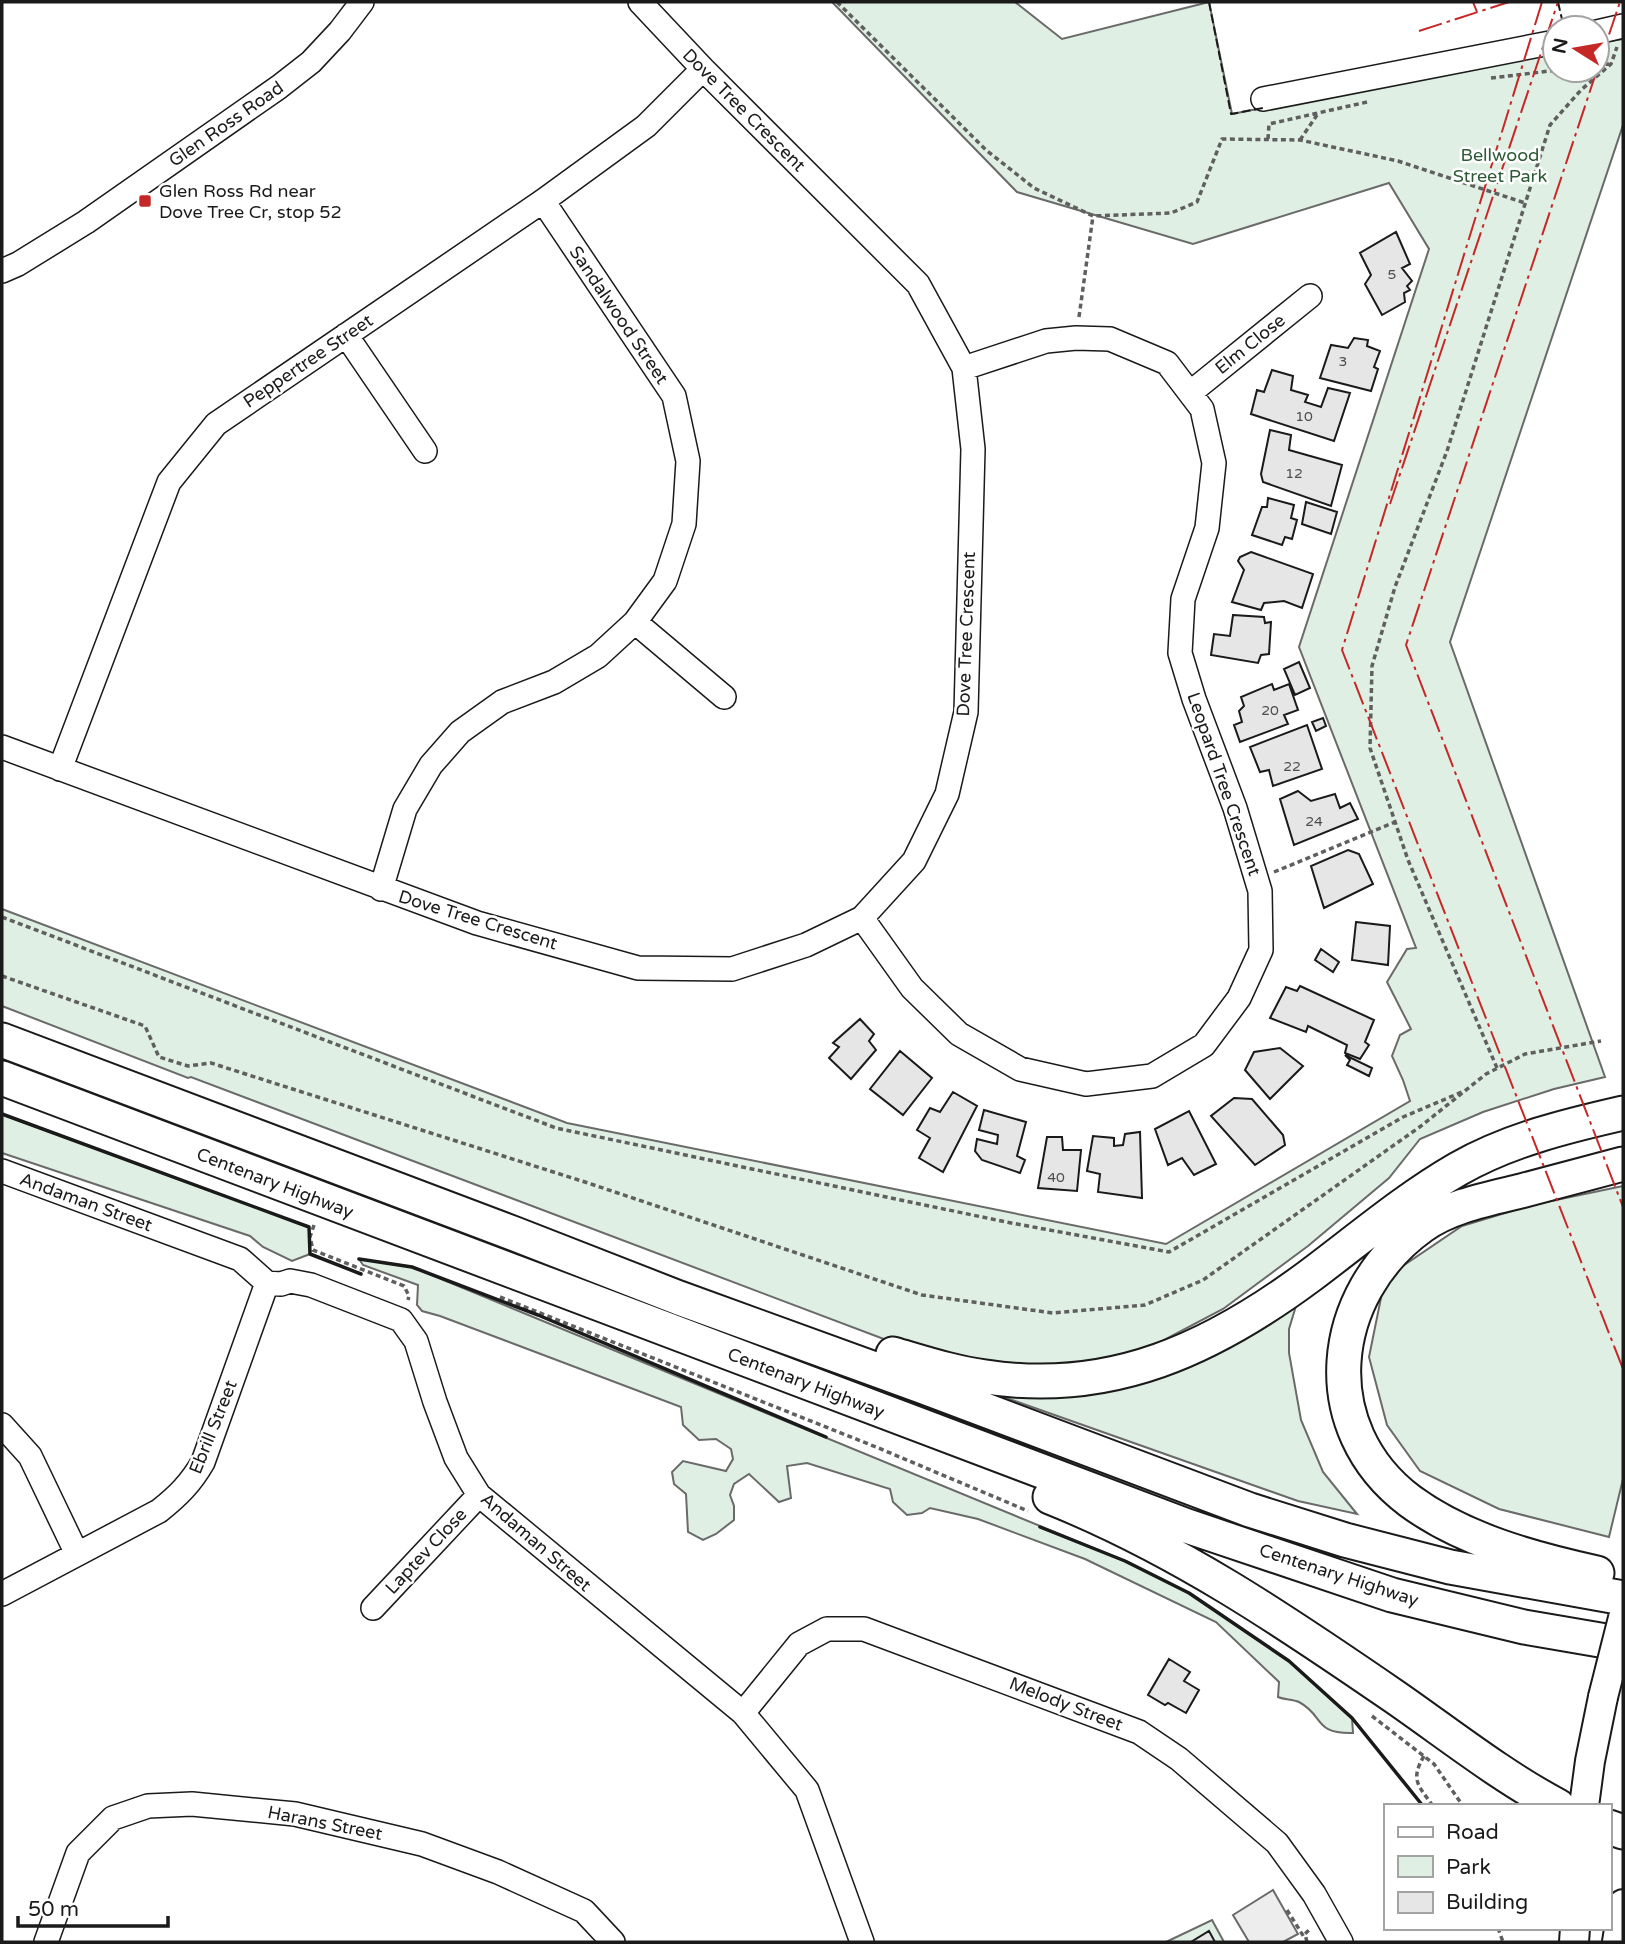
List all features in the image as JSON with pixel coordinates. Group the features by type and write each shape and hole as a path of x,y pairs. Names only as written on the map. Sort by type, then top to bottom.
{"highway":[{"name":"Centenary Highway","path":"2,1040 678,1298 1250,1510 1345,1540 1450,1567 1623,1598"},
{"name":"Centenary Highway","path":"2,1078 1187,1526 1392,1595 1524,1627 1623,1644"},
{"path":"678,1298 711,1290 892,1354 988,1378 1050,1380 1113,1373 1168,1359 1224,1333 1289,1291 1457,1170 1483,1156 1552,1130 1623,1113"},
{"path":"1623,1164 1491,1198 1441,1215 1423,1225 1390,1253 1365,1286 1347,1330 1344,1375 1346,1399 1362,1445 1392,1486 1411,1502 1439,1519 1487,1541 1563,1566 1623,1577"},
{"path":"888,1414 904,1438 1075,1507 1227,1585 1273,1613 1451,1737 1555,1804"}],"main road":[{"path":"1584,1804 1603,1697 1623,1618"},
{"path":"1617,1942 1623,1904"}],"street":[{"name":"Glen Ross Road","path":"2,271 86,222 279,87 311,62 362,2"},
{"name":"Dove Tree Crescent","path":"2,747 477,923 638,968 732,969 806,945 862,918 914,861 947,794 966,712 973,449 964,368 918,284 703,69 640,2"},
{"path":"1263,99 1541,45"},
{"name":"Peppertree Street","path":"61,769 169,482 216,424 543,201 646,126 703,69"},
{"name":"Sandalwood Street","path":"380,889 405,809 431,765 460,732 502,702 554,682 598,656 635,622 665,581 684,524 688,461 674,397 543,201"},
{"name":"Elm Close","path":"1190,393 1310,296"},
{"path":"346,335 425,451"},
{"name":"Leopard Tree Crescent","path":"862,918 912,988 960,1034 1020,1069 1086,1084 1152,1076 1204,1045 1239,998 1261,950 1260,891 1257,879 1180,653 1183,599 1207,528 1214,463 1202,409 1167,363 1110,339 1046,341 964,368"},
{"path":"635,622 724,697"},
{"name":"Andaman Street","path":"2,1171 240,1259 267,1283"},
{"path":"267,1283 281,1284 290,1281 311,1285 401,1320"},
{"name":"Ebrill Street","path":"2,1594 159,1511 192,1481 203,1462 267,1283"},
{"name":"Andaman Street","path":"401,1320 416,1341 452,1447 479,1494 743,1713 807,1790 863,1942"},
{"path":"2,1425 30,1456 77,1555"},
{"name":"Laptev Close","path":"373,1608 479,1494"},
{"name":"Melody Street","path":"743,1713 799,1644 827,1629 864,1629 1139,1732 1179,1759 1277,1843 1314,1894 1341,1942"},
{"name":"Harans Street","path":"46,1942 78,1853 113,1818 148,1806 192,1804 295,1814 422,1844 498,1871 584,1910 613,1942"}],"path":[{"path":"837,2 986,150 1034,188 1093,216 1171,212 1196,202 1222,139 1300,140 1398,162 1525,203"},
{"path":"1611,64 1621,34"},
{"path":"1485,79 1541,72"},
{"path":"1497,1068 1408,860 1370,748 1372,666 1395,587 1447,451 1550,125 1588,84"},
{"path":"1268,139 1269,124 1370,102"},
{"path":"1300,140 1318,113"},
{"path":"1076,338 1093,216"},
{"path":"1257,879 1395,822"},
{"path":"2,917 556,1128 1006,1223 1169,1252 1403,1117 1467,1090"},
{"path":"2,976 145,1026 159,1057 188,1066 211,1063 588,1183 922,1294 1052,1313 1145,1305 1203,1280 1497,1068 1525,1054 1601,1041"},
{"path":"315,1223 310,1237 313,1250 404,1286 409,1296 401,1320"},
{"path":"494,1294 876,1447 1036,1515"},
{"path":"1362,1708 1440,1772 1462,1804"},
{"path":"1423,1756 1415,1770 1415,1778 1432,1804"},
{"path":"1287,1910 1305,1940 1313,1927"}],"green space":[{"name":"Bellwood Street Park","path":"832,2 1015,2 1062,39 1209,2 1232,114 1541,53 1541,84 1611,84 1611,41 1623,39 1623,125 1450,642 1605,1077 1554,1089 1483,1112 1420,1139 1389,1178 1308,1246 1223,1309 1130,1358 1045,1371 971,1366 897,1344 2,1006 2,909 567,1123 1166,1244 1410,1101 1392,1056 1400,1035 1411,1029 1387,982 1407,949 1416,948 1299,647 1429,249 1389,183 1193,244 1017,192"},
{"path":"2,1114 309,1227 310,1254 292,1261 263,1247 250,1236 2,1153"},
{"path":"1623,1186 1623,1479 1609,1537 1499,1509 1420,1471 1387,1425 1369,1357 1385,1278 1462,1226 1532,1205"},
{"path":"359,1259 412,1267 1125,1561 1189,1593 1289,1661 1352,1718 1353,1733 1331,1731 1307,1707 1299,1702 1278,1697 1279,1682 1216,1622 1085,1559 978,1519 930,1508 922,1513 907,1515 893,1502 890,1489 807,1463 787,1466 791,1498 779,1502 749,1474 734,1484 730,1495 734,1506 734,1520 703,1540 688,1532 686,1494 674,1484 672,1472 683,1461 726,1471 733,1459 731,1449 716,1439 699,1440 683,1425 681,1407 422,1311 417,1305 418,1285 363,1265"},
{"path":"1299,1296 1289,1329 1289,1353 1301,1420 1323,1472 1357,1514 1298,1501 978,1388 1084,1391 1190,1366 1237,1339"},
{"path":"1212,1920 1224,1942 1166,1942"}],"shaded area":[{"path":"1273,1890 1298,1934 1283,1942 1249,1942 1233,1915"}],"building":[{"path":"1396,232 1410,264 1402,268 1412,281 1407,286 1410,290 1404,293 1405,302 1382,315 1365,284 1371,275 1360,253"},
{"path":"1354,338 1368,340 1367,346 1380,351 1374,367 1378,369 1371,391 1320,378 1331,345 1348,348"},
{"path":"1272,370 1293,376 1291,390 1308,395 1305,402 1321,407 1328,388 1350,393 1334,441 1251,414 1257,390 1264,392"},
{"path":"1270,430 1291,435 1289,450 1342,465 1331,506 1263,482 1261,474"},
{"path":"1268,498 1294,505 1291,518 1297,520 1292,539 1285,537 1282,545 1252,535 1262,507 1267,507"},
{"path":"1306,502 1337,512 1331,534 1302,524"},
{"path":"1251,552 1313,574 1302,608 1284,601 1264,603 1261,610 1232,602 1244,570 1238,561 1240,557"},
{"path":"1233,615 1264,617 1265,623 1271,622 1269,654 1261,655 1258,663 1211,655 1214,634 1230,636"},
{"path":"1299,662 1310,688 1295,695 1284,669"},
{"path":"1272,684 1274,690 1289,684 1298,710 1284,715 1288,724 1240,742 1234,725 1242,722 1239,711 1244,706 1241,697"},
{"path":"1323,718 1326,726 1316,731 1312,722"},
{"path":"1307,725 1322,769 1273,786 1269,770 1260,772 1250,747"},
{"path":"1298,791 1311,801 1335,794 1340,808 1350,803 1358,819 1294,845 1280,799"},
{"path":"1348,850 1359,854 1373,884 1324,908 1311,866"},
{"path":"1356,922 1390,926 1388,965 1352,960"},
{"path":"1321,949 1339,962 1333,972 1315,960"},
{"path":"1300,986 1374,1020 1365,1042 1369,1045 1360,1059 1345,1053 1347,1045 1308,1026 1306,1032 1270,1018 1286,987 1297,991"},
{"path":"860,1019 874,1034 869,1041 876,1050 851,1079 829,1058 839,1047 833,1043"},
{"path":"1280,1048 1303,1066 1270,1099 1245,1070 1254,1052"},
{"path":"900,1051 932,1078 903,1115 870,1089"},
{"path":"1345,1055 1372,1068 1369,1076 1347,1065 1350,1060"},
{"path":"953,1092 977,1106 943,1172 919,1158 930,1138 917,1130 930,1108 940,1112"},
{"path":"1234,1098 1252,1099 1283,1135 1285,1145 1255,1165 1211,1116"},
{"path":"984,1110 1026,1122 1017,1156 1025,1160 1020,1173 982,1160 975,1151 977,1139 997,1144 998,1135 979,1130"},
{"path":"1189,1111 1216,1164 1194,1175 1182,1158 1168,1165 1155,1129"},
{"path":"1140,1132 1142,1198 1098,1192 1100,1174 1087,1171 1093,1136 1114,1138 1114,1146 1123,1145 1125,1134"},
{"path":"1047,1137 1062,1137 1063,1150 1081,1150 1077,1191 1038,1188"},
{"path":"1169,1659 1190,1672 1184,1681 1199,1690 1186,1713 1148,1695"},
{"path":"1209,1931 1215,1942 1191,1942"}],"fence":[{"path":"1209,2 1231,114 1263,108"},
{"path":"1558,2 1561,14"}],"wall":[{"path":"2,1114 309,1227 310,1254 361,1274"},
{"path":"359,1259 412,1267 538,1315 826,1437"},
{"path":"1040,1527 1125,1561 1189,1593 1289,1661 1352,1718 1421,1804"}],"power":[{"path":"1473,2 1477,12"},
{"path":"1419,31 1509,2"},
{"path":"1542,2 1342,650 1623,1369"},
{"path":"1390,504 1558,2"},
{"path":"1611,29 1620,2"},
{"path":"1592,84 1406,645 1623,1207"}],"place":[{"name":"Glen Ross Rd near Dove Tree Cr, stop 52","path":"145,201"}]}
